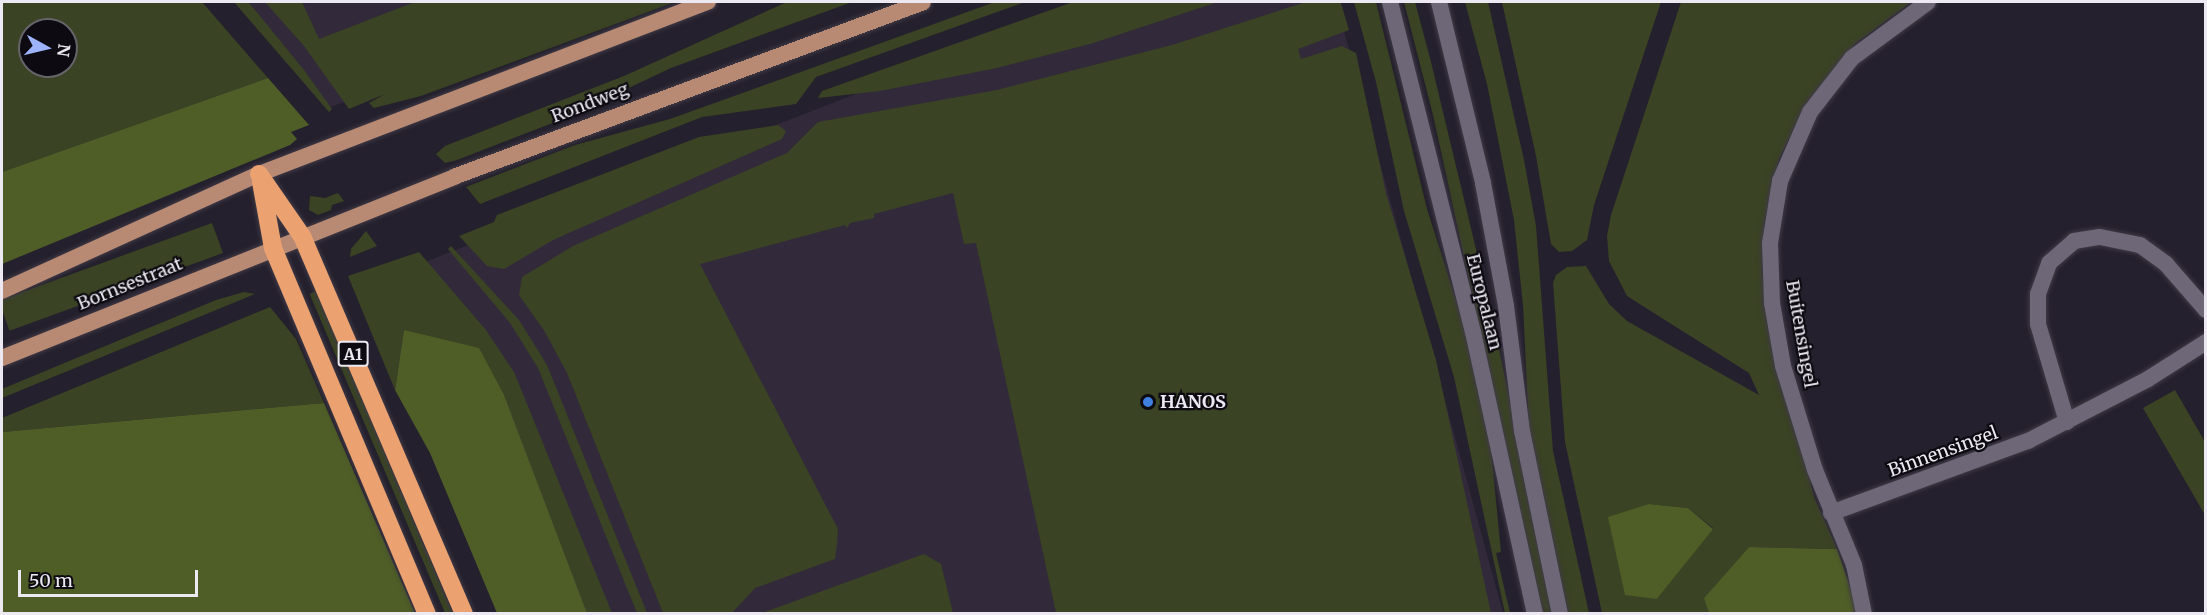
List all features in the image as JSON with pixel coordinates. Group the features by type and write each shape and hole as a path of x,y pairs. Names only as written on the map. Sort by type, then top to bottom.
{"highway":[{"path":"259,174 302,236"},
{"path":"259,174 273,248"},
{"name":"A1","path":"302,236 464,614"},
{"name":"A1","path":"273,248 427,614"}],"main road":[{"path":"2,291 259,174 708,2"},
{"name":"Rondweg","path":"273,248 456,176 923,2"},
{"name":"Bornsestraat","path":"2,358 273,248"}],"street":[{"name":"Europalaan","path":"1390,2 1473,332 1535,614"},
{"name":"Europalaan","path":"1439,2 1485,193 1509,323 1522,431 1560,614"},
{"name":"Buitensingel","path":"1864,614 1854,565 1831,513 1783,366 1772,303 1770,243 1780,181 1810,112 1852,58 1928,2"},
{"path":"2067,422 2038,324 2038,294 2049,263 2074,242 2100,237 2140,246 2166,264 2205,310"},
{"name":"Binnensingel","path":"1831,513 2028,441 2148,379 2205,342"}],"shaded area":[{"path":"238,2 648,2 330,107"},
{"path":"1092,2 1336,2 1503,613 507,613 371,283"}],"green space":[{"path":"2,2 202,2 268,78 2,172"},
{"path":"234,2 248,2 304,70 332,109 329,112"},
{"path":"265,2 302,2 319,39 415,2 675,2 421,96 374,108 369,103 385,94 349,109 304,46"},
{"path":"787,2 852,2 671,68 563,119 457,160 445,163 436,154 445,146 624,76"},
{"path":"995,2 1025,2 816,77 796,104 702,117 480,204 466,187 575,145 670,119"},
{"path":"1073,2 1218,2 1090,44 997,68 880,91 818,98 822,91"},
{"path":"1306,2 1341,3 1349,30 1298,49 1301,59 1342,46 1356,53 1386,193 1436,360 1491,613 1056,613 976,243 964,244 953,193 874,214 874,218 850,223 847,228 845,225 700,264 838,529 837,544 835,559 755,588 732,613 663,613 567,373 545,332 519,295 522,277 573,246 787,153 818,122 997,90 1172,45"},
{"path":"1354,2 1376,2 1427,209 1462,319 1490,440 1501,552 1496,553 1510,613 1505,613 1454,377 1404,211 1376,82"},
{"path":"1404,2 1415,2 1431,62 1494,324 1553,613 1542,613 1433,115"},
{"path":"1465,2 1488,2 1524,160 1536,226 1553,451 1589,613 1567,613 1529,430 1523,305 1514,220 1487,84"},
{"path":"1502,2 1661,2 1594,205 1587,240 1572,251 1559,252 1551,244 1536,156"},
{"path":"1681,2 1911,2 1856,43 1807,102 1779,159 1764,223 1762,268 1766,310 1814,497 1837,549 1749,547 1705,597 1709,613 1602,613 1565,442 1553,283 1556,275 1567,267 1586,266 1609,304 1627,321 1759,395 1749,373 1627,296 1609,261 1607,236 1611,215","holes":["1649,504 1688,508 1713,528 1657,599"]},
{"path":"268,78 309,125 291,132 297,139 290,145 2,264 2,172"},
{"path":"778,125 786,131 782,139 553,240 504,269 487,266 459,236 494,222 497,215 699,137"},
{"path":"338,193 344,201 332,205 331,210 318,215 309,210 310,196 325,198"},
{"path":"212,223 223,253 10,331 2,310 2,299"},
{"path":"366,231 377,246 350,257 351,249"},
{"path":"451,246 519,320 547,365 647,613 637,613 538,368 510,323 448,249"},
{"path":"419,252 486,330 514,372 612,613 587,613 504,395 404,330 395,390 348,276"},
{"path":"316,291 453,613 446,614 310,294"},
{"path":"244,292 255,294 2,398 2,389 216,300"},
{"path":"270,307 296,339 324,403 2,432 2,418"},
{"path":"404,330 479,348 504,395 587,613 497,613 430,453 395,390"},
{"path":"2175,390 2205,442 2205,515 2143,408"},
{"path":"324,403 415,613 2,613 2,432"},
{"path":"1649,504 1688,508 1713,529 1657,599 1625,595 1608,517"},
{"path":"1749,547 1837,549 1859,613 1709,613 1704,598"},
{"path":"924,554 941,564 953,613 762,613"}],"place":[{"name":"HANOS","path":"1148,402"}]}
